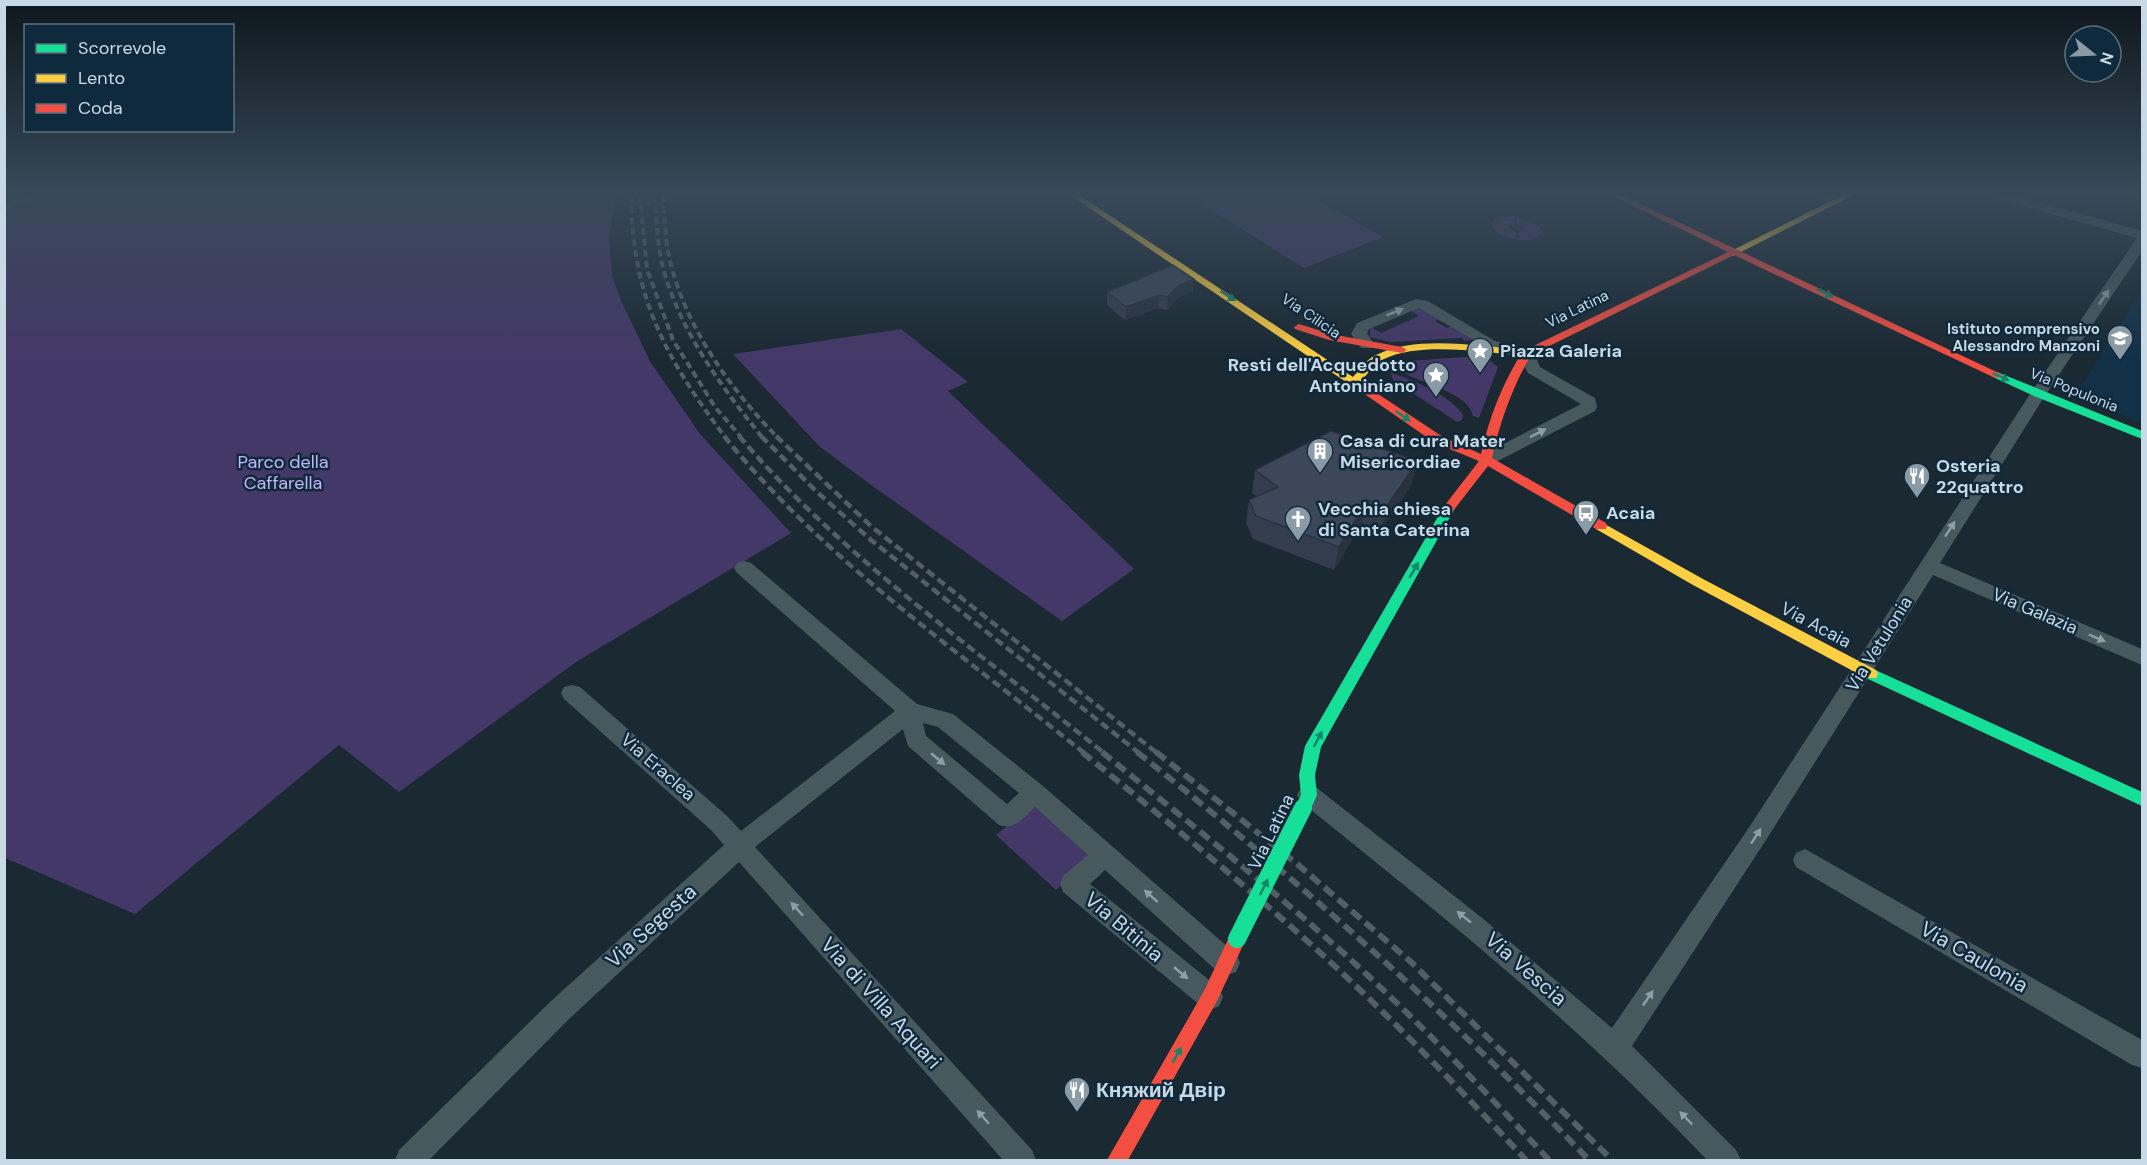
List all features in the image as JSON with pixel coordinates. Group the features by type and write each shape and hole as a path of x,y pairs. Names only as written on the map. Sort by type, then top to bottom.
{"street":[{"name":"Via Cilicia","path":"1157,249 1258,316 1354,384"},
{"name":"Via Vetulonia","path":"1615,1047 1758,833 2038,394 2136,249"},
{"name":"Via Latina","path":"1527,353 1734,250"},
{"name":"Via Populonia","path":"1734,250 2038,394 2142,435"},
{"path":"1407,350 1367,345 1359,334 1362,326 1416,303 1423,304 1490,344 1527,353"},
{"name":"Via Cilicia","path":"1334,351 1294,324 1329,338 1367,345"},
{"path":"1485,460 1438,440 1354,384 1379,358 1386,354 1407,350 1463,348 1527,353"},
{"path":"1485,460 1589,407 1589,402 1534,370 1528,362 1527,353"},
{"path":"1485,460 1493,426 1514,375 1527,353"},
{"name":"Via Cilicia","path":"1350,362 1379,381"},
{"path":"1462,437 1485,460"},
{"name":"Via Latina","path":"1117,1161 1210,997 1306,802 1307,775 1313,746 1454,500 1485,460"},
{"name":"Via Acaia","path":"1485,460 1698,582 1863,670 2142,799"},
{"name":"Via Galazia","path":"1927,565 2142,657"},
{"path":"744,568 910,711 945,720 1035,793 1227,963"},
{"name":"Via Eraclea","path":"572,693 703,807 740,845"},
{"path":"910,711 916,740 1007,818 1035,793"},
{"name":"Via Segesta","path":"409,1161 560,1010 740,845 910,711"},
{"name":"Via Vescia","path":"1306,802 1483,932 1615,1047 1726,1161"},
{"name":"Via di Villa Aquari","path":"740,845 1022,1161"},
{"name":"Via Bitinia","path":"1105,855 1072,884 1210,997"},
{"name":"Via Caulonia","path":"1805,860 2142,1055"}],"shaded area":[{"name":"Istituto comprensivo Alessandro Manzoni","path":"2142,290 2142,423 2074,397"}],"green space":[{"name":"Parco della Caffarella","path":"4,249 610,249 612,276 622,303 651,363 700,434 791,533 576,662 399,792 339,745 135,914 5,858"},
{"path":"1274,249 1351,249 1304,268"},
{"path":"1419,308 1439,319 1435,321 1447,328 1451,326 1472,339 1391,342 1369,337 1371,327 1381,333 1419,316 1410,310"},
{"path":"901,329 968,382 948,391 1134,569 1062,621 819,446 733,354"},
{"path":"1478,356 1487,358 1498,367 1479,418 1473,416 1469,407 1461,399 1400,371 1392,365 1393,362"},
{"path":"1391,373 1420,384 1450,401 1463,415 1462,420 1457,422 1393,380"},
{"path":"1033,805 1092,857 1056,890 996,835"}],"building":[{"path":"1173,265 1194,279 1178,286 1168,297 1159,295 1126,307 1107,292"},
{"path":"1331,431 1418,461 1386,507 1368,500 1339,547 1256,516 1249,500 1278,487 1255,470"}],"railway":[{"path":"636,249 645,295 669,352 685,380 725,437"},
{"path":"645,249 647,269 673,340 715,407 741,437"},
{"path":"659,249 669,288 690,334 716,377 762,437"},
{"path":"668,249 682,299 694,325 723,373 777,436"},
{"path":"724,436 763,481 849,564 895,604 1084,753"},
{"path":"739,436 822,523 867,563 961,641 1104,753"},
{"path":"777,436 872,527 1157,753"},
{"path":"762,437 817,492 871,540 1139,753"},
{"path":"1082,752 1315,948 1423,1052 1526,1160"},
{"path":"1102,752 1259,880 1350,959 1452,1058 1549,1160"},
{"path":"1137,752 1197,800 1370,948 1536,1105 1589,1160"},
{"path":"1156,752 1296,863 1411,962 1612,1160"}],"traffic: fast":[{"path":"1997,375 2038,394 2142,435"},
{"path":"1303,808 1309,795 1307,775 1313,746 1449,508"},
{"path":"1871,674 2142,799"},
{"path":"1237,939 1303,808"}],"traffic: slow":[{"path":"1155,249 1359,386"},
{"path":"1730,254 1739,249"},
{"path":"1354,383 1376,359 1412,348 1431,347 1527,353"},
{"path":"1601,526 1698,582 1871,674"}],"traffic: jam":[{"path":"1730,249 1997,375"},
{"path":"1449,508 1486,460 1493,426 1514,375 1527,353 1730,254"},
{"path":"1299,327 1329,337 1402,350"},
{"path":"1359,386 1439,440 1486,460 1601,526"},
{"path":"1117,1160 1210,997 1237,939"}],"place":[{"name":"Istituto comprensivo Alessandro Manzoni","path":"2120,361"},
{"name":"Piazza Galeria","path":"1480,374"},
{"name":"Resti dell'Acquedotto Antoniniano","path":"1436,398"},
{"name":"Casa di cura Mater Misericordiae","path":"1320,474"},
{"name":"Osteria 22quattro","path":"1917,499"},
{"name":"Acaia","path":"1586,536"},
{"name":"Vecchia chiesa di Santa Caterina","path":"1298,542"},
{"name":"Княжий Двір","path":"1077,1113"}]}
